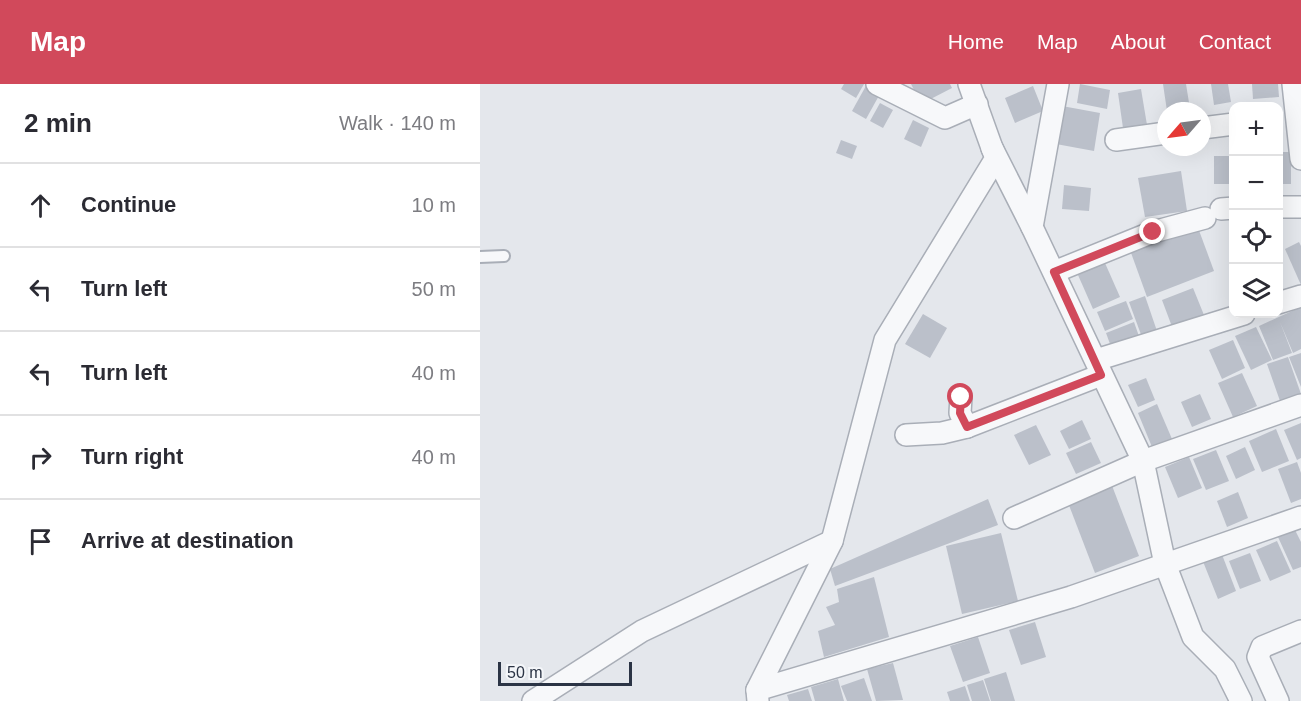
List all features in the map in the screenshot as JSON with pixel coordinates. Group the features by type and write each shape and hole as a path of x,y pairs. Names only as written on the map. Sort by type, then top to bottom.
{"street":[{"path":"876,84 945,118 977,104"},
{"path":"758,695 832,541 885,340 996,158 969,84"},
{"path":"1032,227 1058,84"},
{"path":"1293,84 1288,120 1301,159"},
{"path":"1211,128 1229,125"},
{"path":"1116,140 1157,134"},
{"path":"992,148 1054,272 1143,461 1165,564 1192,637 1225,669 1241,701"},
{"path":"1283,207 1301,207"},
{"path":"1054,272 1153,232 1220,212"},
{"path":"1283,301 1301,296"},
{"path":"906,435 942,433 967,427 1098,368 1233,318"},
{"path":"961,397 960,413 967,427"},
{"path":"1014,518 1143,461 1301,405"},
{"path":"758,695 1071,597 1301,518"},
{"path":"533,701 642,631 832,541"},
{"path":"1278,701 1258,657 1262,647 1301,632"}],"lane":[{"path":"480,257 504,256"}],"building":[{"path":"844,84 864,84 856,98 841,89"},
{"path":"867,84 881,92 866,119 852,111"},
{"path":"911,84 950,84 952,88 921,104"},
{"path":"1080,84 1110,90 1107,109 1077,103"},
{"path":"1163,84 1186,84 1189,102 1166,102"},
{"path":"1211,84 1228,84 1231,102 1214,105"},
{"path":"1252,84 1278,84 1279,97 1253,99"},
{"path":"1033,86 1043,111 1015,123 1005,98"},
{"path":"1141,89 1147,125 1123,128 1118,93"},
{"path":"880,103 893,110 883,128 870,121"},
{"path":"1062,106 1100,113 1094,151 1056,144"},
{"path":"913,120 929,128 921,147 904,139"},
{"path":"841,140 857,146 852,159 836,153"},
{"path":"1283,152 1291,152 1291,184 1283,184"},
{"path":"1214,156 1229,156 1229,184 1214,184"},
{"path":"1181,171 1187,211 1145,217 1138,178"},
{"path":"1064,185 1091,188 1089,211 1062,209"},
{"path":"1197,225 1214,271 1147,297 1130,250"},
{"path":"1299,242 1301,246 1301,285 1285,249"},
{"path":"1105,263 1120,297 1093,309 1078,275"},
{"path":"1193,288 1206,320 1174,332 1162,300"},
{"path":"1145,296 1158,334 1143,340 1129,302"},
{"path":"1126,301 1133,319 1105,331 1097,312"},
{"path":"1301,307 1301,349 1293,353 1280,322 1292,353 1273,360 1259,326 1277,318 1283,318 1283,315"},
{"path":"923,314 947,328 930,358 905,344"},
{"path":"1134,322 1141,342 1113,352 1106,333"},
{"path":"1256,327 1272,360 1251,370 1235,336"},
{"path":"1233,340 1245,368 1222,379 1209,350"},
{"path":"1301,353 1301,387 1289,357"},
{"path":"1288,357 1301,394 1280,401 1267,364"},
{"path":"1242,373 1257,406 1233,417 1218,383"},
{"path":"1146,378 1155,400 1138,407 1128,385"},
{"path":"1200,394 1211,419 1192,427 1181,402"},
{"path":"1157,404 1172,439 1152,447 1138,413"},
{"path":"1082,420 1091,439 1069,449 1060,431"},
{"path":"1301,423 1301,458 1297,460 1284,430"},
{"path":"1036,425 1051,455 1029,465 1014,435"},
{"path":"1276,429 1289,461 1262,472 1249,441"},
{"path":"1091,442 1101,463 1076,474 1066,453"},
{"path":"1245,447 1255,470 1236,479 1226,456"},
{"path":"1216,450 1229,481 1206,490 1193,459"},
{"path":"1189,457 1202,488 1178,498 1165,467"},
{"path":"1297,462 1301,473 1301,499 1291,503 1278,469"},
{"path":"1111,483 1139,556 1095,573 1067,500"},
{"path":"1238,492 1248,518 1227,527 1217,501"},
{"path":"988,499 998,525 835,586 830,569"},
{"path":"1295,530 1301,542 1301,567 1293,570 1278,537"},
{"path":"1001,533 1018,601 962,614 946,546"},
{"path":"1277,541 1291,572 1270,581 1256,550"},
{"path":"1221,552 1236,591 1218,599 1202,559"},
{"path":"1250,553 1261,581 1240,589 1229,561"},
{"path":"874,577 889,637 824,657 818,631 835,625 826,607 839,602 837,589"},
{"path":"1035,622 1046,657 1021,665 1009,630"},
{"path":"978,637 990,673 963,682 950,646"},
{"path":"893,663 903,700 876,701 867,669"},
{"path":"1006,672 1015,701 991,701 984,679"},
{"path":"864,678 872,701 847,701 841,686"},
{"path":"838,679 844,701 815,701 811,687"},
{"path":"983,680 990,701 972,701 967,685"},
{"path":"965,686 970,701 950,701 947,692"},
{"path":"808,689 812,701 789,701 787,695"}],"route":[{"path":"961,397 960,413 967,427 1101,375 1054,272 1153,232"}]}
